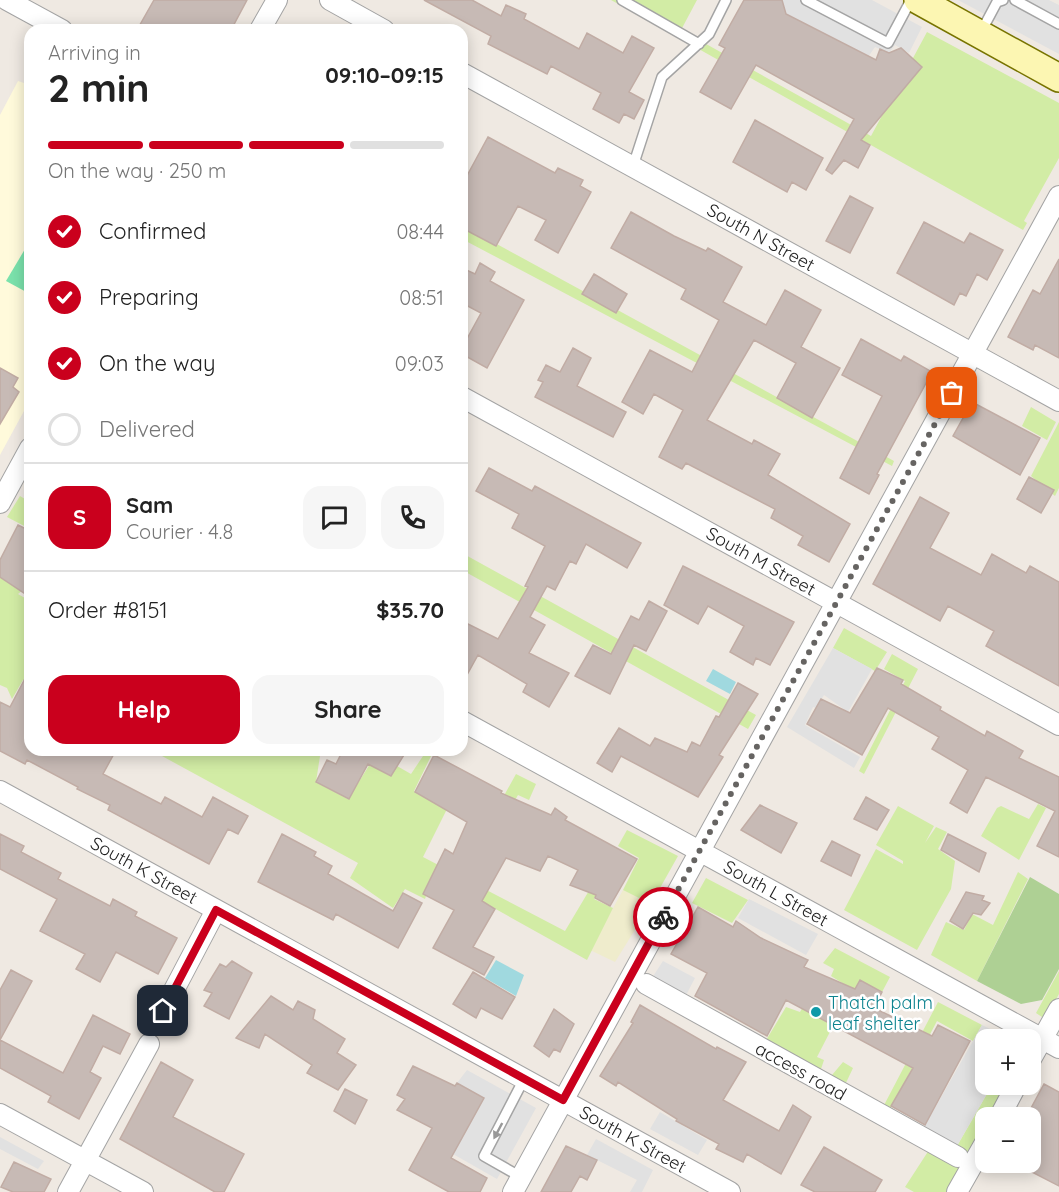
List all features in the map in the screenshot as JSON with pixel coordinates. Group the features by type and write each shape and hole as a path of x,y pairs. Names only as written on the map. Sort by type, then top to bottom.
{"main road":[{"path":"918,0 1059,78"}],"street":[{"path":"8,0 51,24"},
{"path":"263,24 277,0"},
{"path":"330,0 373,24"},
{"name":"South N Street","path":"468,76 1059,401"},
{"path":"517,1185 1059,196"},
{"name":"South M Street","path":"468,400 1059,725"},
{"path":"0,503 23,479"},
{"name":"South L Street","path":"468,724 1051,1044"},
{"name":"South K Street","path":"0,791 730,1192"},
{"path":"163,1011 216,910"},
{"name":"access road","path":"646,984 958,1157"},
{"path":"1051,1044 1059,1009"},
{"path":"68,1192 149,1044"},
{"path":"0,1114 143,1192"},
{"path":"957,1192 975,1161"}],"lane":[{"path":"622,0 699,44"},
{"path":"633,166 662,77 709,34 726,0"},
{"path":"806,0 888,43 911,0"},
{"path":"980,34 997,2 1003,0"},
{"path":"1015,0 1059,24"},
{"path":"517,1185 484,1156 524,1079"}],"shaded area":[{"path":"783,0 872,0 922,27 909,53 895,45 889,53 875,47 868,57 778,10"},
{"path":"958,0 1049,0 1059,5 1059,54"},
{"path":"18,81 24,83 24,411 0,455 0,115"},
{"path":"833,648 872,669 848,712 824,695 816,708 813,707 805,725 860,757 854,768 787,727"},
{"path":"623,890 651,904 615,962 590,950"},
{"path":"749,899 818,934 806,955 738,918"},
{"path":"663,961 695,978 684,999 650,981"},
{"path":"975,1037 975,1095 986,1095 979,1107 975,1107 975,1115 957,1146 923,1129"},
{"path":"467,1070 536,1108 497,1179 453,1154 484,1098 457,1083"},
{"path":"660,1112 707,1140 698,1155 650,1129"},
{"path":"0,1137 44,1161 38,1169 0,1149"},
{"path":"596,1139 653,1170 642,1192 630,1192 637,1180 587,1155"}],"green space":[{"path":"611,0 697,0 681,30 871,136 927,32 1059,103 1059,158 1024,221 1027,223 1023,230"},
{"path":"468,228 894,461 892,466 468,242"},
{"path":"24,251 24,291 6,281"},
{"path":"1031,407 1056,422 1047,440 1022,426"},
{"path":"1059,422 1059,488 1055,496 1031,476"},
{"path":"20,496 24,498 24,526 7,517"},
{"path":"468,556 756,715 748,729 468,573"},
{"path":"0,577 23,590 18,594 24,598 24,681 12,699 7,688 0,685"},
{"path":"844,628 887,652 875,671 833,648"},
{"path":"892,654 918,669 864,774 859,771 905,681 884,669"},
{"path":"162,756 320,756 316,782 348,799 370,764 390,776 397,766 411,774 423,756 431,756 414,791 447,809 423,857 565,931 590,889 597,892 594,899 613,908 587,960 433,874 425,899 405,889 393,908 350,878 358,863"},
{"path":"516,774 536,784 529,800 518,795 501,825 485,830"},
{"path":"1038,804 1046,808 1019,860 981,836 997,808 1001,806 1029,819"},
{"path":"898,806 934,826 925,843 936,827 947,832 938,849 955,861 951,889 917,950 844,910 876,849 903,864 903,861 876,845"},
{"path":"627,830 678,856 651,904 623,890 639,858 618,846"},
{"path":"1018,872 1028,879 977,981 931,955 946,922 964,930 972,914 993,925"},
{"path":"1030,877 1059,894 1059,969 1042,1000 1021,1004 977,981"},
{"path":"706,878 748,900 732,923 692,903"},
{"path":"835,948 890,977 882,992 860,980 839,1017 833,1015 829,1023 833,1026 817,1057 824,1060 821,1069 832,1075 843,1062 853,1068 844,1087 882,1109 938,1002 982,1025 980,1029 975,1029 973,1041 937,1021 891,1108 957,1146 975,1115 975,1141 946,1192 914,1192 905,1187 929,1150 682,1007 687,996 765,1042 786,1007 800,1012 808,997 847,986 831,976 834,969 823,963"},
{"path":"1059,971 1059,994 1045,1019 1036,1013"},
{"path":"986,1095 1001,1095 994,1107 979,1107"}],"water":[{"path":"713,669 736,682 730,694 706,681"},
{"path":"496,960 524,975 516,996 485,978"}],"building":[{"path":"154,0 247,0 234,24 140,24"},
{"path":"424,0 472,0 501,16 506,5 526,14 524,19 579,49 587,33 623,53 632,36 654,48 629,92 644,100 634,119 624,114 619,123 593,109 601,93 551,66 547,74 488,44 491,36"},
{"path":"744,0 782,0 786,14 876,60 880,49 889,53 901,48 922,67 861,140 870,145 858,168 844,160 832,174 826,170 854,119 756,65 731,109 700,92 725,48 719,45"},
{"path":"755,120 823,158 806,190 792,182 787,192 733,162"},
{"path":"488,137 555,173 558,168 583,180 580,186 591,192 558,253 535,240 546,220 518,206 496,246 468,231 468,174"},
{"path":"850,196 873,208 850,253 826,241"},
{"path":"631,212 674,236 706,251 708,248 742,267 723,302 766,325 785,290 821,310 801,347 840,368 812,418 777,398 796,363 754,340 707,420 752,444 754,440 780,454 768,475 850,524 829,562 798,545 803,536 771,518 775,509 686,463 682,469 659,457 683,410 654,394 643,414 622,402 650,350 692,372 719,320 681,299 686,289 611,248"},
{"path":"924,222 964,243 970,233 1003,250 987,280 977,274 966,296 960,293 954,305 897,273"},
{"path":"1059,259 1059,358 1035,345 1033,350 1008,337 1033,290 1040,294"},
{"path":"480,263 495,272 490,281 524,300 487,368 468,357 468,337 481,313 468,306 468,271 475,274"},
{"path":"594,274 627,294 616,313 582,294"},
{"path":"861,339 901,361 904,356 932,372 877,474 879,475 869,494 840,478 882,396 842,375"},
{"path":"573,348 591,358 577,386 626,412 613,437 535,397 543,382 538,380 546,365 560,372"},
{"path":"0,368 18,378 13,387 19,392 0,424"},
{"path":"972,402 1040,438 1020,475 953,436"},
{"path":"489,468 532,491 535,486 641,543 627,568 586,544 576,564 570,561 555,590 547,586 530,617 545,625 529,653 569,673 549,707 523,692 527,684 478,655 468,673 468,624 498,639 528,587 525,586 545,546 512,528 519,514 476,491"},
{"path":"1029,477 1054,490 1041,513 1017,499"},
{"path":"920,497 949,513 930,548 981,575 992,554 1026,573 1030,566 1059,582 1059,686 986,646 994,631 948,606 940,621 873,584"},
{"path":"18,525 24,528 24,593 0,577 0,560"},
{"path":"683,566 794,622 770,665 756,658 753,665 730,652 744,626 708,606 698,624 664,605"},
{"path":"649,601 667,611 646,651 634,645 610,694 575,676 593,645 611,654 631,616 639,620"},
{"path":"877,668 903,680 901,684 985,736 987,731 1023,751 1019,758 1059,777 1059,857 1037,846 1055,811 986,777 967,813 950,803 968,770 932,749 939,737 888,708 862,755 807,724 821,699 850,713"},
{"path":"24,680 24,756 113,756 103,774 161,804 165,797 202,817 213,797 248,816 238,834 228,829 209,864 108,810 110,805 77,789 78,787 27,760 25,764 0,751 0,702 10,707"},
{"path":"738,683 758,694 719,755 723,757 698,797 621,756 612,772 597,763 619,728 650,746 655,738 687,752 692,742 700,746"},
{"path":"340,756 403,756 391,776 368,764 349,799 316,782 327,760 336,764"},
{"path":"433,756 436,756 502,791 501,793 551,815 555,808 567,817 565,820 637,859 610,906 595,898 596,895 570,885 578,870 548,856 540,871 506,858 482,901 495,909 473,947 494,957 484,975 433,948 454,910 423,894 445,849 453,854 467,822 415,792"},
{"path":"866,797 889,810 877,830 854,819"},
{"path":"760,805 797,823 781,853 741,830"},
{"path":"0,834 24,846 21,852 61,873 58,879 110,906 113,899 137,912 135,916 177,938 158,974 116,952 100,982 76,969 85,954 40,931 57,899 0,869"},
{"path":"282,834 316,852 314,856 332,866 328,874 393,911 403,893 422,903 398,948 336,914 333,920 258,882"},
{"path":"948,834 986,853 979,872 941,850"},
{"path":"832,841 860,855 851,876 821,861"},
{"path":"966,892 984,896 982,900 990,903 981,915 973,913 963,929 950,921"},
{"path":"698,907 733,927 736,921 761,938 808,960 804,967 855,989 860,980 882,992 874,1008 932,1036 938,1025 970,1041 925,1125 891,1106 913,1068 786,1000 767,1036 695,996 707,973 671,954"},
{"path":"232,961 252,973 229,1019 204,1006 212,993 204,990 220,964 226,967"},
{"path":"11,970 32,981 0,1040 0,990"},
{"path":"473,972 515,997 502,1019 481,1008 476,1018 453,1004"},
{"path":"271,996 293,1010 298,1001 315,1010 313,1019 345,1039 337,1053 356,1065 338,1090 307,1073 312,1065 265,1034 259,1048 236,1038"},
{"path":"640,1005 716,1049 717,1047 746,1062 723,1100 779,1131 793,1105 811,1117 781,1174 747,1154 743,1162 716,1149 719,1144 676,1121 677,1119 618,1082 616,1086 600,1076 633,1023 631,1022"},
{"path":"554,1009 574,1024 560,1052 554,1049 549,1057 534,1046"},
{"path":"93,1015 130,1034 120,1054 103,1046 90,1072 101,1078 79,1119 48,1102 51,1096 0,1068 0,1040 63,1073"},
{"path":"161,1062 193,1080 173,1117 244,1154 224,1192 215,1192 120,1139"},
{"path":"413,1066 455,1086 457,1083 484,1098 451,1158 487,1178 480,1192 449,1192 409,1170 432,1128 397,1110 405,1099 397,1095"},
{"path":"1044,1084 1059,1092 1059,1186 1034,1173 1041,1173 1041,1107 1032,1107 1038,1095 1041,1095"},
{"path":"345,1089 367,1100 355,1124 334,1111"},
{"path":"566,1146 597,1160 587,1180 580,1176 571,1192 541,1192"},
{"path":"824,1147 882,1180 875,1192 815,1192 801,1185"},
{"path":"14,1162 51,1179 44,1192 13,1192 1,1187"}],"way so far":[{"path":"663,917 952,393"}],"place":[{"name":"Thatch palm leaf shelter","path":"816,1012"}],"route":[{"path":"163,1011 216,910 563,1100 663,917"}]}
